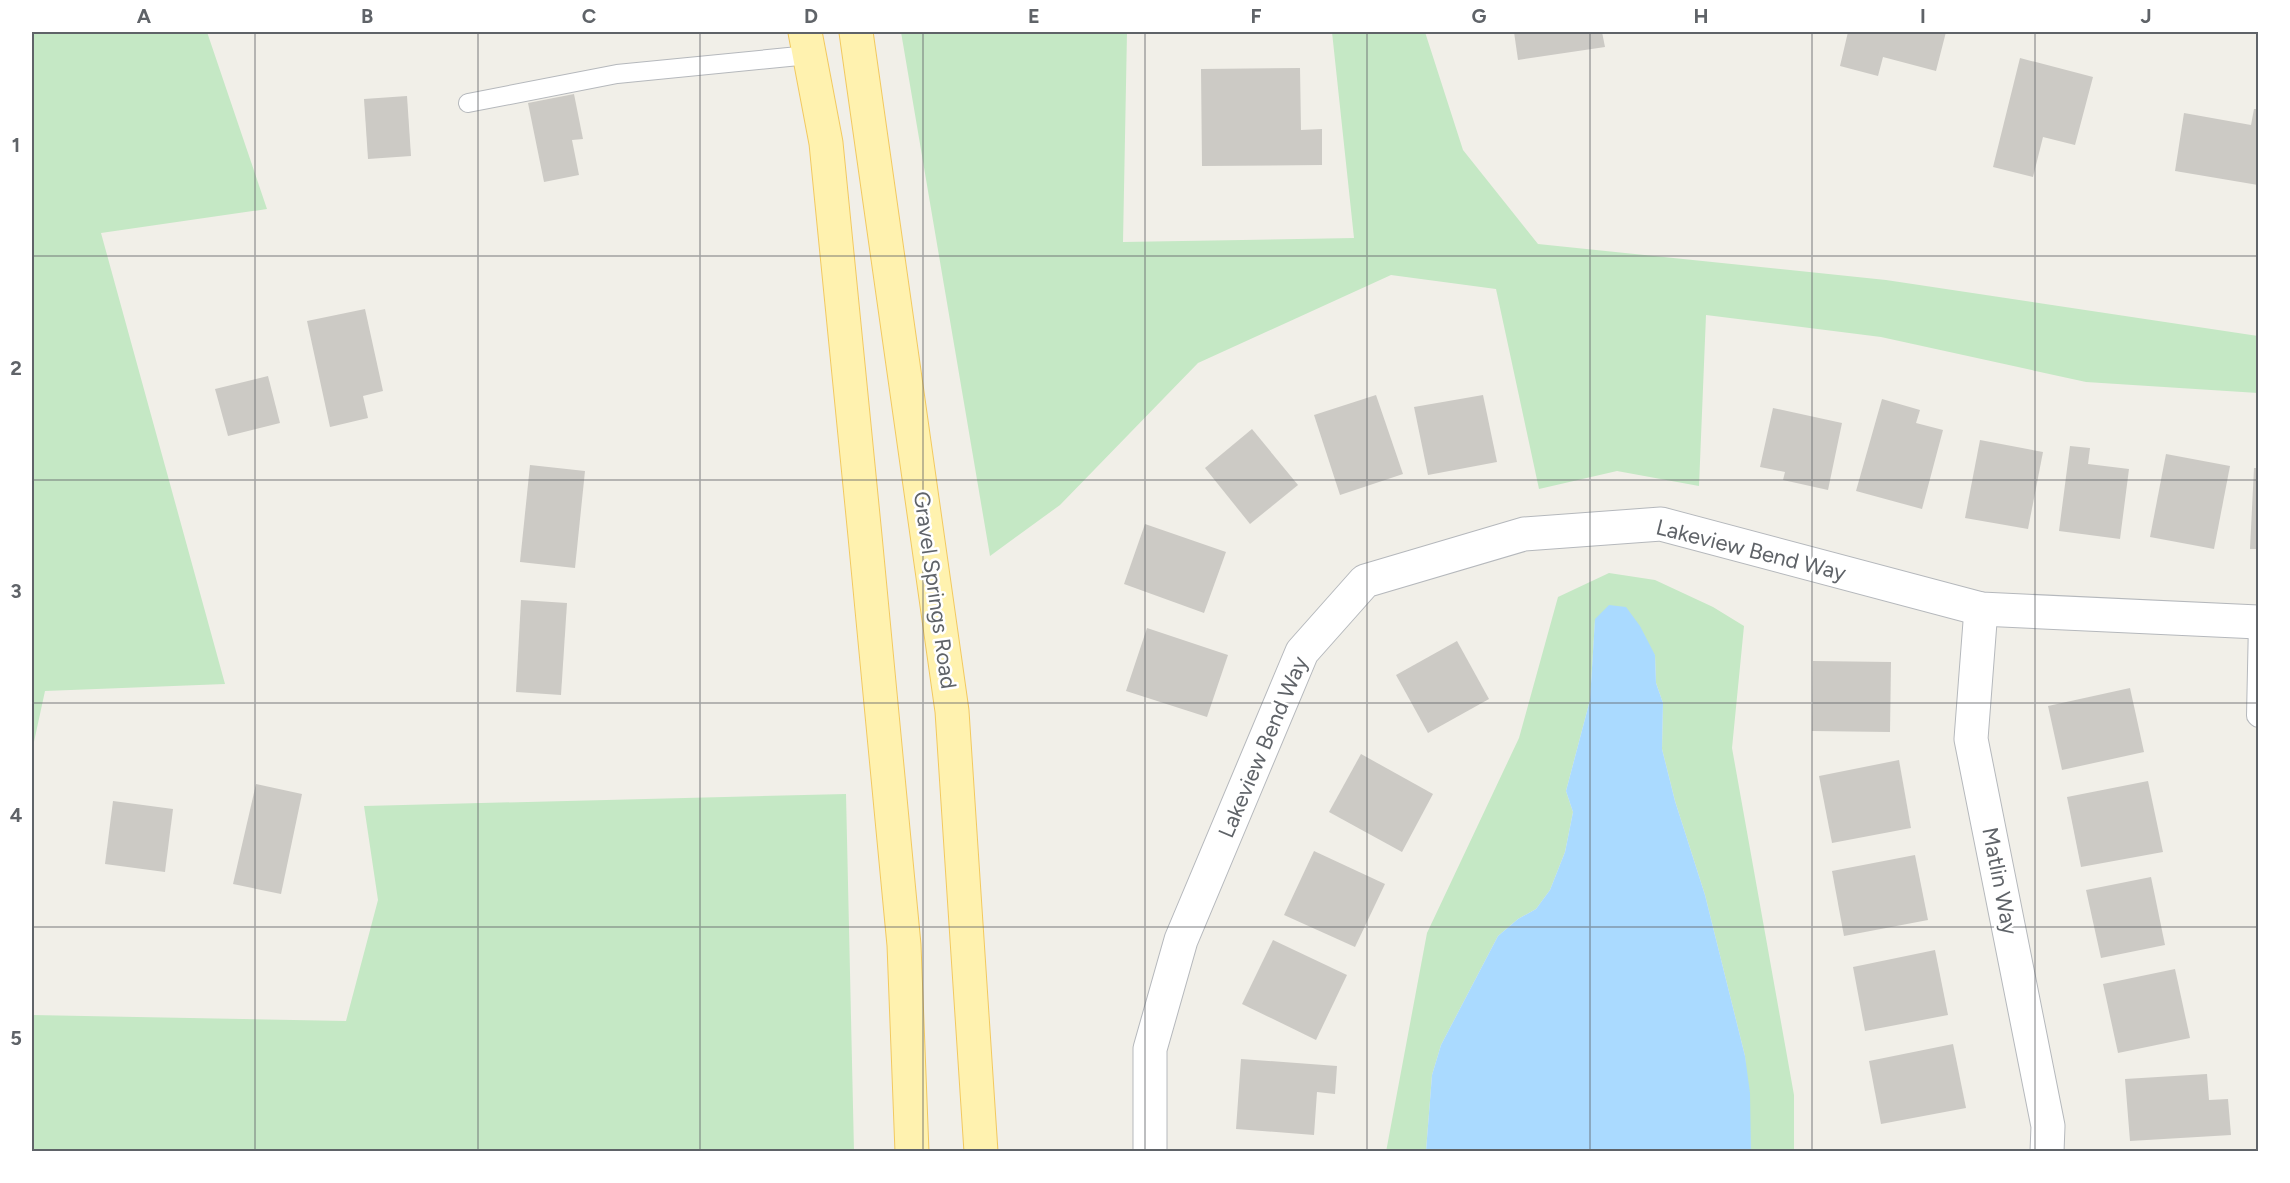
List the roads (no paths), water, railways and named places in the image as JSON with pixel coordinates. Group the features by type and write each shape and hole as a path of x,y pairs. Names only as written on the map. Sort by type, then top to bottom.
{"main road":[{"name":"Gravel Springs Road","path":"856,32 952,711 981,1152"},
{"path":"807,43 826,143 896,854 904,945 912,1152"}],"street":[{"name":"Lakeview Bend Way","path":"1150,1152 1150,1048 1181,940 1302,652 1365,581 1524,534 1661,524 1981,609 2258,622"},
{"name":"Matlin Way","path":"1981,609 1971,739 2048,1125 2047,1152"}],"lane":[{"path":"468,103 617,74 807,43"},
{"path":"2258,622 2256,716 2259,718"}],"water":[{"path":"1609,605 1626,607 1640,626 1655,655 1656,683 1663,703 1662,749 1675,801 1705,895 1745,1056 1750,1093 1751,1151 1426,1151 1432,1075 1441,1045 1498,936 1518,919 1536,909 1550,890 1565,852 1573,812 1566,791 1590,700 1595,619"}]}
